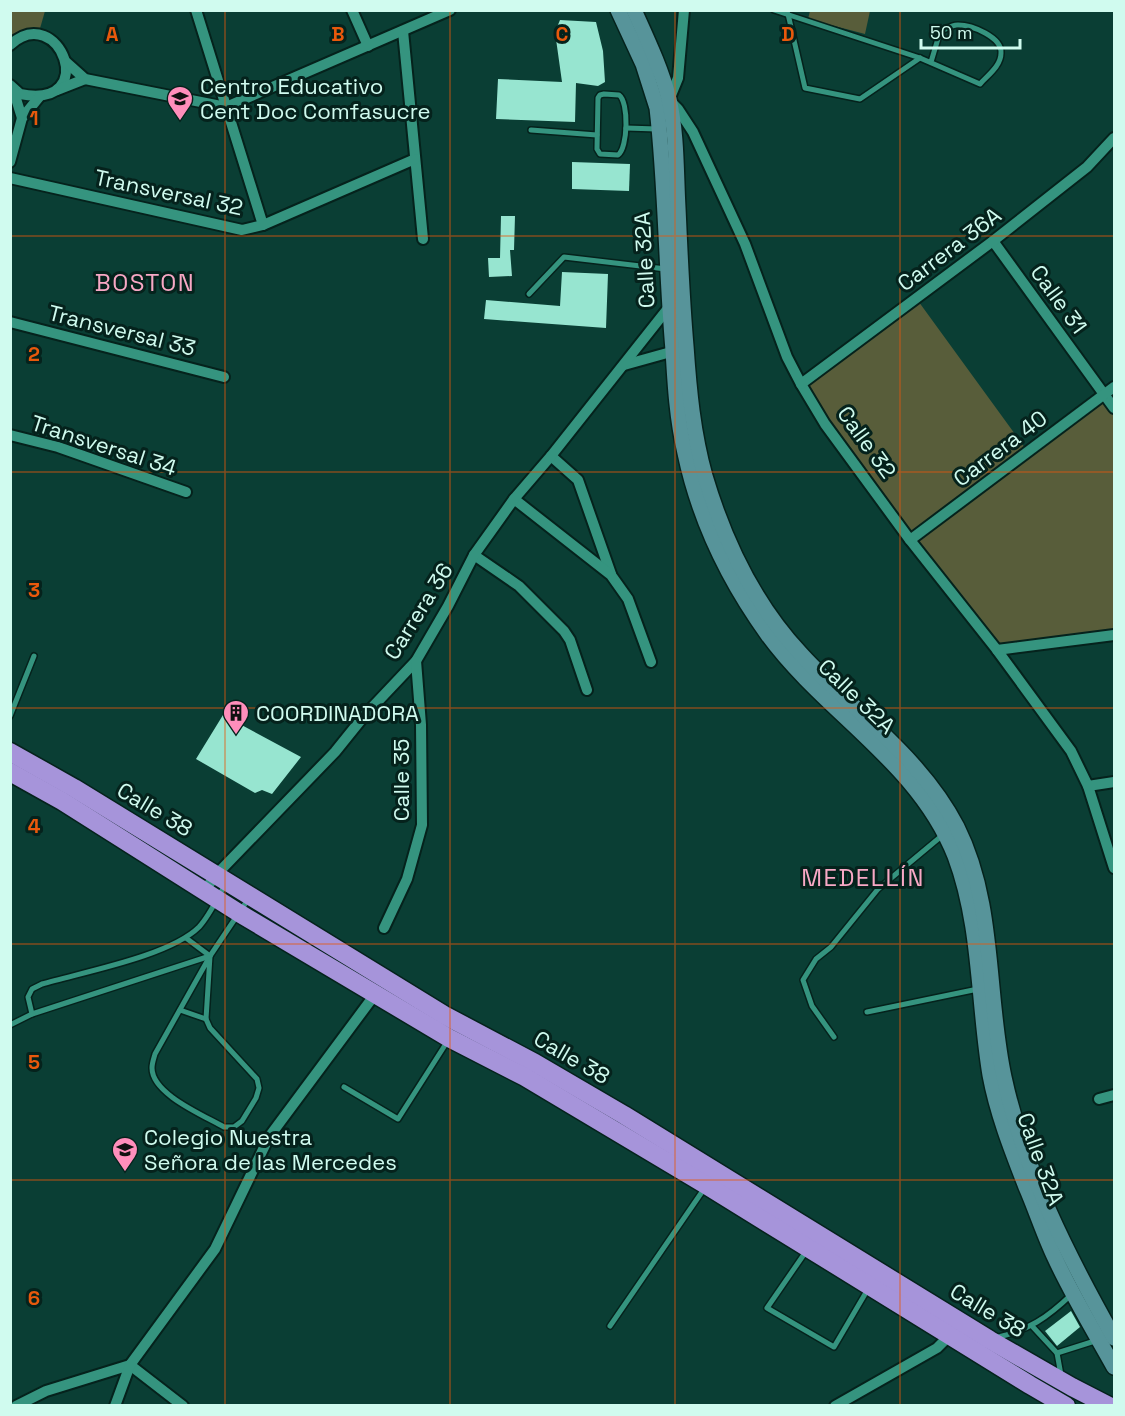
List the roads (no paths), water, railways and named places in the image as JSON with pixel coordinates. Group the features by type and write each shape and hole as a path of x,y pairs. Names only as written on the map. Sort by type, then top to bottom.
{"highway":[{"name":"Calle 38","path":"10,752 222,878 444,1015 535,1063 624,1115 990,1340 1109,1406"},
{"name":"Calle 38","path":"10,772 62,801 239,913 449,1038 525,1077 706,1185 1066,1406"}],"main road":[{"path":"618,10 657,86 669,100 665,116 665,147 661,168"},
{"name":"Calle 32","path":"634,10 656,59 669,100"},
{"name":"Calle 32A","path":"632,41 653,93 659,129 669,307 706,478 721,523 750,582 781,631 801,654 904,755 925,779 957,827 979,887 1003,1073 1025,1152 1067,1251 1114,1338"},
{"name":"Calle 32A","path":"669,100 676,168 679,350 676,406 690,477 708,528 738,590 765,631 791,664 915,787 945,833 966,892 990,1076 999,1110 1014,1157 1054,1257 1114,1367"}],"street":[{"path":"196,10 263,225"},
{"path":"352,10 368,46"},
{"path":"66,62 85,79 226,107 450,10"},
{"path":"669,100 678,78 684,10"},
{"path":"403,31 423,239"},
{"path":"11,44 16,39 30,33 39,32 50,36 63,51 66,62 66,75 56,90"},
{"path":"12,87 20,94 40,96 85,79"},
{"path":"12,87 22,118"},
{"path":"10,162 22,118 40,96"},
{"name":"Calle 32","path":"669,100 693,132 741,235 787,357 801,384 825,424 910,540 997,650 1071,751 1088,786 1114,868"},
{"name":"Carrera 36A","path":"801,384 993,241 1087,167 1114,138"},
{"name":"Transversal 32","path":"10,178 242,230 263,225 415,159"},
{"name":"Calle 31","path":"993,241 1114,408"},
{"name":"Carrera 36","path":"211,895 222,878 335,752 364,716 416,661 474,555 513,499 669,307"},
{"name":"Transversal 33","path":"10,322 224,376"},
{"path":"645,338 648,348 656,355"},
{"path":"624,365 679,350"},
{"name":"Carrera 40","path":"910,540 1114,387"},
{"name":"Transversal 34","path":"10,435 58,447 186,492"},
{"path":"550,456 578,480 611,574 628,598 651,662"},
{"path":"513,499 611,574"},
{"path":"474,555 519,586 564,631 570,640 587,690"},
{"path":"997,650 1114,635"},
{"name":"Calle 35","path":"384,928 407,879 422,825 421,725 416,661"},
{"path":"1088,786 1114,782"},
{"path":"115,1406 130,1365 215,1249 269,1137 376,993"},
{"path":"1099,1099 1114,1095"},
{"path":"835,1406 937,1348 949,1336"},
{"path":"16,1406 46,1391 130,1365"},
{"path":"130,1365 183,1406"}],"lane":[{"path":"774,10 920,58 981,84 999,64 1002,52 998,41 990,35 960,25 940,32 931,62"},
{"path":"788,14 805,88 860,99 920,58"},
{"path":"600,95 623,97 626,128 624,148 618,155 600,154 597,150 597,135 600,95"},
{"path":"626,128 659,129"},
{"path":"531,130 597,135"},
{"path":"529,294 564,257 666,269"},
{"path":"10,716 34,656"},
{"path":"834,1037 812,1006 803,980 816,959 831,947 878,889 945,833"},
{"path":"32,1014 27,997 32,988 154,952 186,938 201,925 211,895"},
{"path":"210,956 206,1019 210,1028 257,1079 259,1088 256,1098 242,1121 234,1127 224,1127 162,1091 155,1080 152,1067 155,1054 210,956 249,896"},
{"path":"186,938 210,956"},
{"path":"10,1025 32,1014 210,956"},
{"path":"867,1012 980,988"},
{"path":"180,1010 206,1019"},
{"path":"344,1087 398,1119 449,1038"},
{"path":"610,1326 706,1185"},
{"path":"808,1248 767,1308 834,1347 870,1287"},
{"path":"969,1347 1032,1326 1051,1314 1073,1293"},
{"path":"1032,1326 1057,1353 1063,1382"},
{"path":"1057,1353 1099,1340"}],"place":[{"name":"Centro Educativo Cent Doc Comfasucre","path":"180,122"},
{"name":"COORDINADORA","path":"236,736"},
{"name":"Colegio Nuestra Señora de las Mercedes","path":"125,1173"}],"district":[{"name":"BOSTON","path":"145,283"},
{"name":"MEDELLÍN","path":"863,878"}]}
